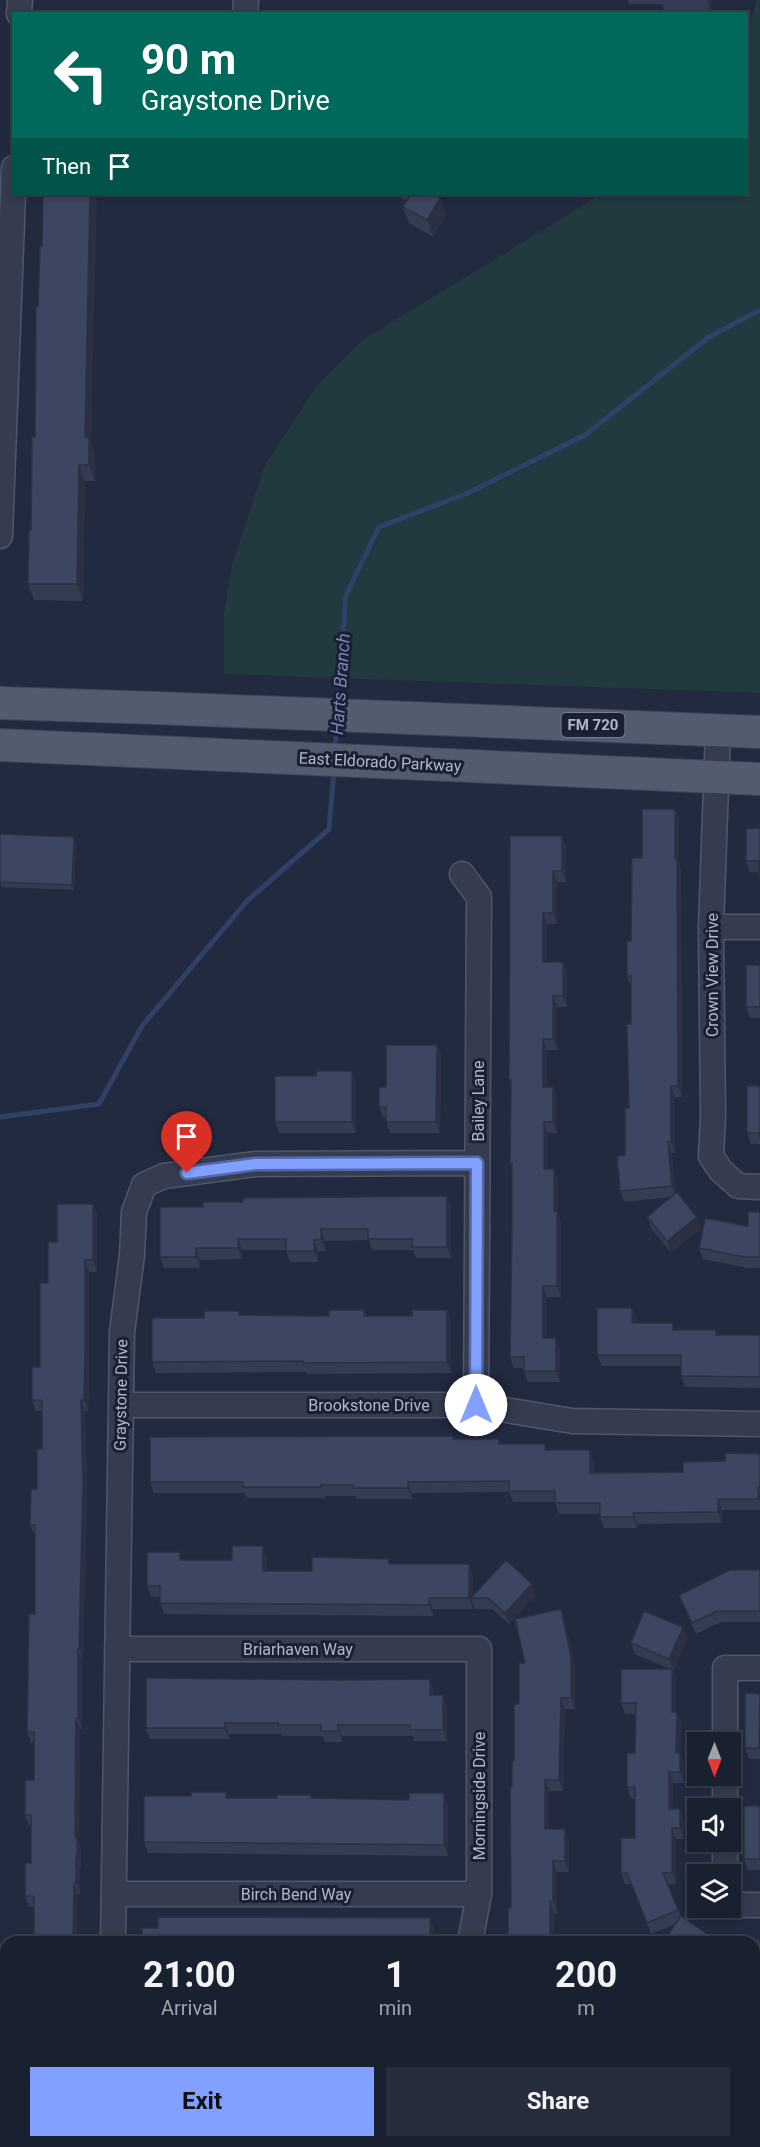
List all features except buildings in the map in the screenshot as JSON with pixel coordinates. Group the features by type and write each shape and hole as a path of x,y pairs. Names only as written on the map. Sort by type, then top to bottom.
{"main road":[{"name":"FM 720","path":"0,703 760,732"},
{"name":"East Eldorado Parkway","path":"0,745 760,779"}],"street":[{"path":"0,536 13,195"},
{"name":"Crown View Drive","path":"718,730 711,927 713,1117 711,1156 721,1171 738,1186 760,1188"},
{"name":"Bailey Lane","path":"462,874 478,897 476,1405"},
{"path":"711,927 760,927"},
{"name":"Graystone Drive","path":"113,1936 122,1332 132,1255 134,1212 144,1185 164,1176 256,1164 477,1163"},
{"name":"Brookstone Drive","path":"121,1405 476,1405 572,1421 760,1424"},
{"name":"Briarhaven Way","path":"117,1649 479,1649"},
{"name":"Morningside Drive","path":"471,1936 479,1894 479,1649"},
{"path":"725,1732 725,1668 760,1668"},
{"name":"Birch Bend Way","path":"114,1894 479,1894"},
{"path":"741,1905 760,1905"}],"shaded area":[{"path":"756,0 760,0 760,693 224,674 224,613 232,565 265,465 316,387 364,339 589,202 597,195 748,195 748,22 753,14"}],"waterway":[{"name":"Harts Branch","path":"338,704 346,595 379,527 468,493 585,435 709,337 760,310"},
{"name":"Harts Branch","path":"335,749 337,726"},
{"name":"Harts Branch","path":"0,1117 99,1104 142,1026 247,901 329,829 334,770"}],"route":[{"path":"187,1173 256,1164 477,1163 476,1405"}]}
